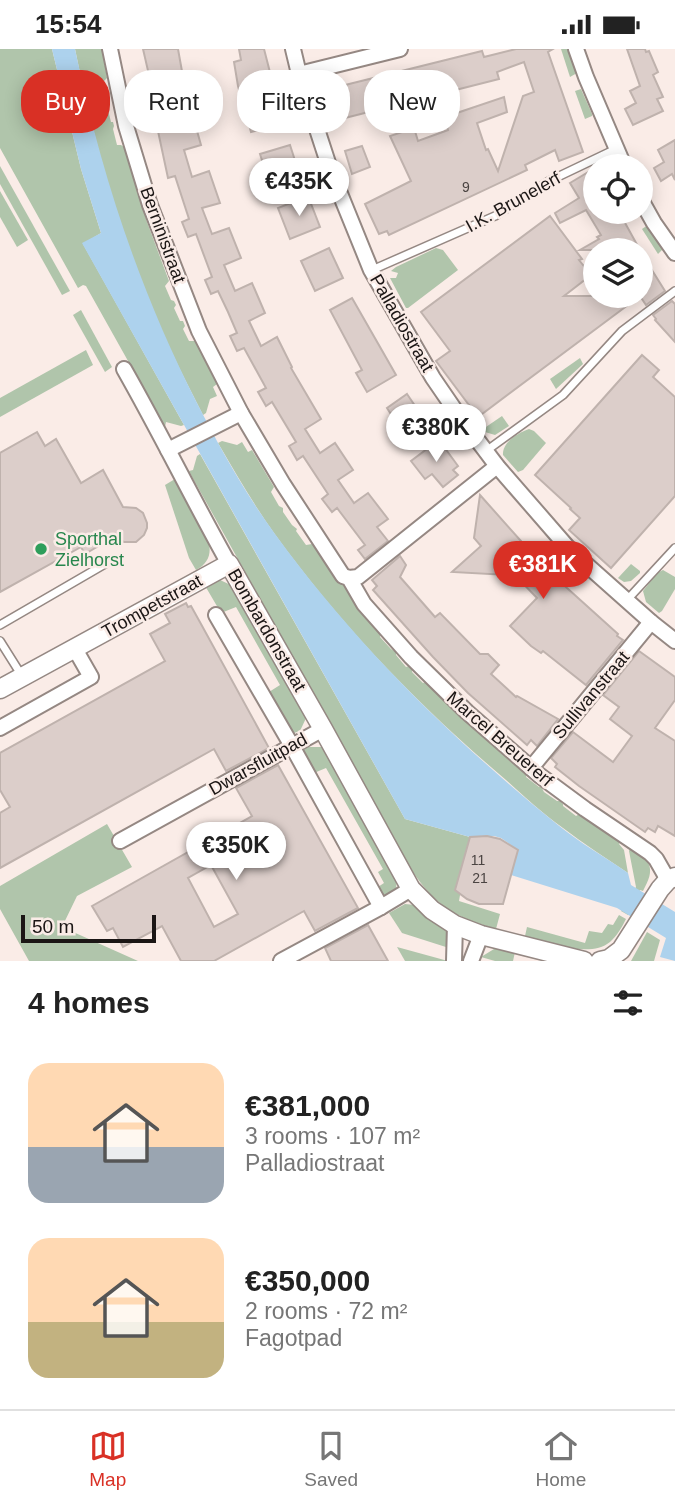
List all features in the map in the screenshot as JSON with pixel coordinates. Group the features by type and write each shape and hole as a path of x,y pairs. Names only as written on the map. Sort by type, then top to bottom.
{"street":[{"name":"Berninistraat","path":"110,49 126,126 150,205 199,331 241,413 283,484 343,576 349,578"},
{"name":"Palladiostraat","path":"293,49 298,70"},
{"path":"315,70 400,49"},
{"path":"576,49 618,154"},
{"name":"Palladiostraat","path":"318,133 371,270 433,378 497,467 570,550 675,641"},
{"path":"653,221 675,253"},
{"name":"Bombardonstraat","path":"124,369 198,510 411,889 432,910 455,925 481,935 583,961"},
{"path":"168,450 241,413"},
{"path":"349,578 358,577 497,467"},
{"name":"Trompetstraat","path":"0,689 229,564"},
{"name":"Marcel Breuererf","path":"349,578 363,604 411,657 467,712 531,768 650,853 672,878"},
{"name":"Bombardonstraat","path":"216,615 381,907"},
{"name":"Sullivanstraat","path":"531,768 651,622"},
{"path":"0,728 91,677 75,649"},
{"name":"Dwarsfluitpad","path":"120,841 323,729"},
{"path":"607,960 621,950 654,897 672,878"},
{"path":"281,961 411,889"},
{"path":"454,961 455,925"},
{"path":"471,961 481,935"}],"lane":[{"name":"I.K. Brunelerf","path":"371,270 495,216 549,181 616,149"},
{"path":"486,451 563,394 622,331 675,291"},
{"path":"627,600 675,548"},
{"path":"0,625 105,564"},
{"path":"0,641 23,677"}],"green space":[{"path":"0,49 52,49 57,70 21,70 21,133 72,133 101,233 83,244 184,425 166,422 165,427 86,286 78,288 0,148"},
{"path":"75,49 102,49 106,70 80,70"},
{"path":"561,49 569,49 577,73 570,77"},
{"path":"581,89 592,114 585,119 575,91"},
{"path":"110,118 117,145 124,147 169,281 165,286 176,305 174,308 180,321 183,321 183,329 189,341 195,341 217,384 213,387 217,396 210,399 203,415 145,291 120,223 95,133 110,133"},
{"path":"0,166 70,291 62,295 0,184"},
{"path":"0,191 28,240 17,247 0,217"},
{"path":"648,225 664,248 658,254 653,246 653,238 648,238 642,229"},
{"path":"436,248 443,250 458,270 406,308 390,278 396,278 398,273 391,271"},
{"path":"81,310 112,367 105,372 73,315"},
{"path":"86,350 93,365 0,417 0,398"},
{"path":"580,358 583,364 556,389 550,379"},
{"path":"502,416 509,426 495,435 485,432 483,429"},
{"path":"529,429 546,443 523,470 518,472 503,455 503,450 512,439"},
{"path":"222,441 237,445 242,442 248,452 252,450 274,487 271,492 296,531 306,545 312,544 382,631 380,637 396,652 406,667 412,668 412,672 423,683 428,681 528,772 526,777 541,786 544,792 560,801 576,816 581,813 622,840 619,844 624,850 628,873 541,811 443,724 382,664 326,600 274,533 218,443"},
{"path":"200,454 405,819 470,837 459,901 500,914 496,929 469,920 447,908 429,892 411,869 191,475 189,471 193,470"},
{"path":"175,479 208,539 208,557 196,570 189,558 165,485"},
{"path":"631,564 640,573 631,581 624,582 618,578"},
{"path":"663,570 675,577 675,589 659,613 646,602 643,591 657,573"},
{"path":"220,580 233,586 307,716 300,731 291,731 269,692 280,685 236,607 221,613 204,584"},
{"path":"308,747 324,747 397,881 396,888 389,894 383,895 378,887 384,883 378,872 383,869 326,768 314,773 303,750"},
{"path":"107,824 132,867 77,896 62,927 138,961 29,961 0,909 0,886"},
{"path":"631,846 647,861 650,871 643,891 640,890 629,908 632,910 628,915 621,911 636,887 629,851"},
{"path":"405,904 415,905 444,928 450,939 449,948 402,933 389,913"},
{"path":"619,915 626,919 623,925 613,940 601,947 569,948 525,936 527,927 585,943 589,931 602,933 608,924 613,925"},
{"path":"647,932 660,940 654,961 631,961"},
{"path":"397,947 448,961 405,961"},
{"path":"494,949 515,952 513,961 495,961 481,957"}],"water":[{"path":"52,49 75,49 80,70 57,70"},
{"path":"72,133 95,133 124,230 176,360 233,470 306,575 372,652 443,725 558,825 628,873 631,885 675,912 675,961 660,957 666,938 617,908 511,875 518,850 501,838 470,837 405,819 82,243 101,233"}],"building":[{"path":"143,49 178,49 182,70 148,70"},
{"path":"239,49 264,49 269,70 237,70 237,80 234,62 241,60"},
{"path":"516,49 553,49 548,52 583,152 559,161 555,150 525,165 527,170 389,235 387,231 379,234 365,204 411,181 390,136 416,133 418,141 440,133 460,133 460,112 504,97 507,112 477,123 486,150 488,149 498,171 523,96 534,92 524,62 497,72 499,79 460,89 460,70 406,70 482,51 484,57"},
{"path":"627,49 649,51 658,72 653,75 663,97 657,99 663,111 633,125 625,109 636,103 630,91 640,86"},
{"path":"364,80 364,113 350,117 350,84"},
{"path":"158,133 198,133 201,145 184,150 192,177 209,171 220,203 202,208 212,234 229,228 241,258 224,265 235,291 252,283 265,313 249,321 261,346 277,337 291,368 321,419 305,429 320,453 335,443 353,470 338,480 354,503 368,493 388,519 377,527 388,541 365,559 358,550 365,545 337,508 332,512 322,499 328,494 303,456 297,460 289,446 296,442 272,402 266,406 258,392 266,388 244,348 237,351 230,336 237,333 218,291 211,294 205,280 212,277 196,234 188,237 182,222 189,219 175,176 168,178"},
{"path":"675,140 675,180 672,174 661,181 654,168 664,162 658,150"},
{"path":"290,145 300,176 270,186 260,154"},
{"path":"362,146 370,167 352,174 345,151"},
{"path":"583,175 583,212 560,223 555,213 579,198 570,183"},
{"path":"308,196 320,227 290,239 278,208"},
{"path":"550,216 582,259 579,260 583,265 583,281 564,296 583,296 583,308 624,308 478,417 436,361 450,351 421,312"},
{"path":"594,224 626,224 633,238 597,237 601,235"},
{"path":"329,248 343,278 315,291 301,261"},
{"path":"653,272 665,291 653,300"},
{"path":"352,298 396,375 367,392 356,373 362,370 330,310"},
{"path":"672,301 675,304 675,342 653,315"},
{"path":"642,355 659,370 653,377 675,397 675,496 611,568 569,530 580,518 535,475"},
{"path":"407,394 426,422 405,436 387,408"},
{"path":"37,432 45,446 56,439 81,483 103,470 123,507 136,508 143,513 147,528 136,542 124,542 114,537 85,554 81,547 0,592 0,453"},
{"path":"439,440 458,466 453,470 458,475 443,487 432,474 425,479 411,461"},
{"path":"480,495 537,559 623,640 586,685 543,651 541,653 531,646 510,626 537,598 512,572 508,575 452,572 481,546 474,538"},
{"path":"400,556 406,565 400,577 435,617 440,613 480,654 488,654 499,665 491,674 516,697 558,719 537,746 531,740 527,745 468,693 373,590 377,586 372,580"},
{"path":"186,603 188,607 191,606 269,748 226,771 214,749 0,868 0,813 10,807 0,790 0,753 165,661 150,634 170,623 165,614"},
{"path":"639,651 675,677 675,700 655,728 675,741 675,836 658,826 655,832 648,828 645,832 579,786 555,767 557,764 551,758 573,732 613,762 632,736 610,719 619,707 603,695"},
{"path":"278,765 358,908 315,931 304,911 214,961 181,961 162,926 123,947 113,928 107,931 92,906 252,816 236,788","holes":["211,865 238,914 214,927 188,878"]},
{"path":"487,836 500,839 518,850 503,904 479,904 455,890 470,837"},
{"path":"368,925 388,961 331,961 325,948"}],"place":[{"name":"Sporthal Zielhorst","path":"41,549"}]}
